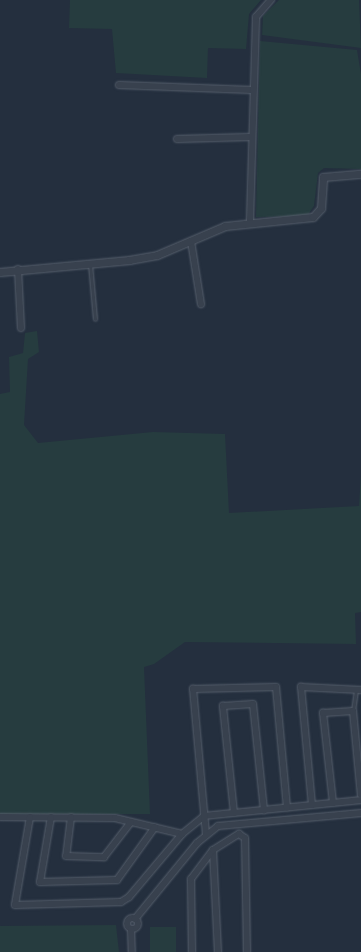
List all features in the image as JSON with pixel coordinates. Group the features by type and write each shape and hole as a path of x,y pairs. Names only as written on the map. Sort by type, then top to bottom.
{"street":[{"path":"250,221 250,137 256,17 271,0"},
{"path":"119,85 252,90"},
{"path":"177,139 250,137"},
{"path":"0,272 18,269 90,264 157,255 191,241 206,232 250,221 312,217 321,208 323,177 361,174"},
{"path":"191,241 201,304"},
{"path":"18,269 21,328"},
{"path":"312,805 301,687 350,686 359,690"},
{"path":"206,834 193,689 276,687 287,807"},
{"path":"234,813 223,706 254,704 264,810"},
{"path":"333,803 323,713 353,711 361,795"},
{"path":"30,817 15,905 125,901 182,834 204,816 361,800"},
{"path":"132,952 131,929 137,925 135,919 206,834 218,826 244,821 361,814"},
{"path":"51,817 40,882 117,880 155,828"},
{"path":"0,818 72,817 131,822 182,834"},
{"path":"72,817 66,856 104,857 131,822"},
{"path":"192,952 191,879 213,850 234,836 245,838 247,952"},
{"path":"213,850 218,952"}],"lane":[{"path":"90,264 95,319"},
{"path":"353,711 359,690"}],"green space":[{"path":"70,0 261,0 249,14 246,49 208,48 207,78 116,73 112,29 69,28"},
{"path":"279,0 359,0 361,48 262,35 263,16"},
{"path":"260,41 357,50 361,74 361,169 324,168 318,173 314,206 307,216 256,217"},
{"path":"37,331 39,352 28,359 24,425 38,443 153,432 225,434 229,513 359,506 361,475 361,612 355,613 356,644 185,642 154,664 144,667 150,814 0,814 0,394 10,392 9,357 23,353 25,333"},
{"path":"116,925 119,952 0,952 0,926"},
{"path":"150,927 176,927 176,952 150,952"}]}
